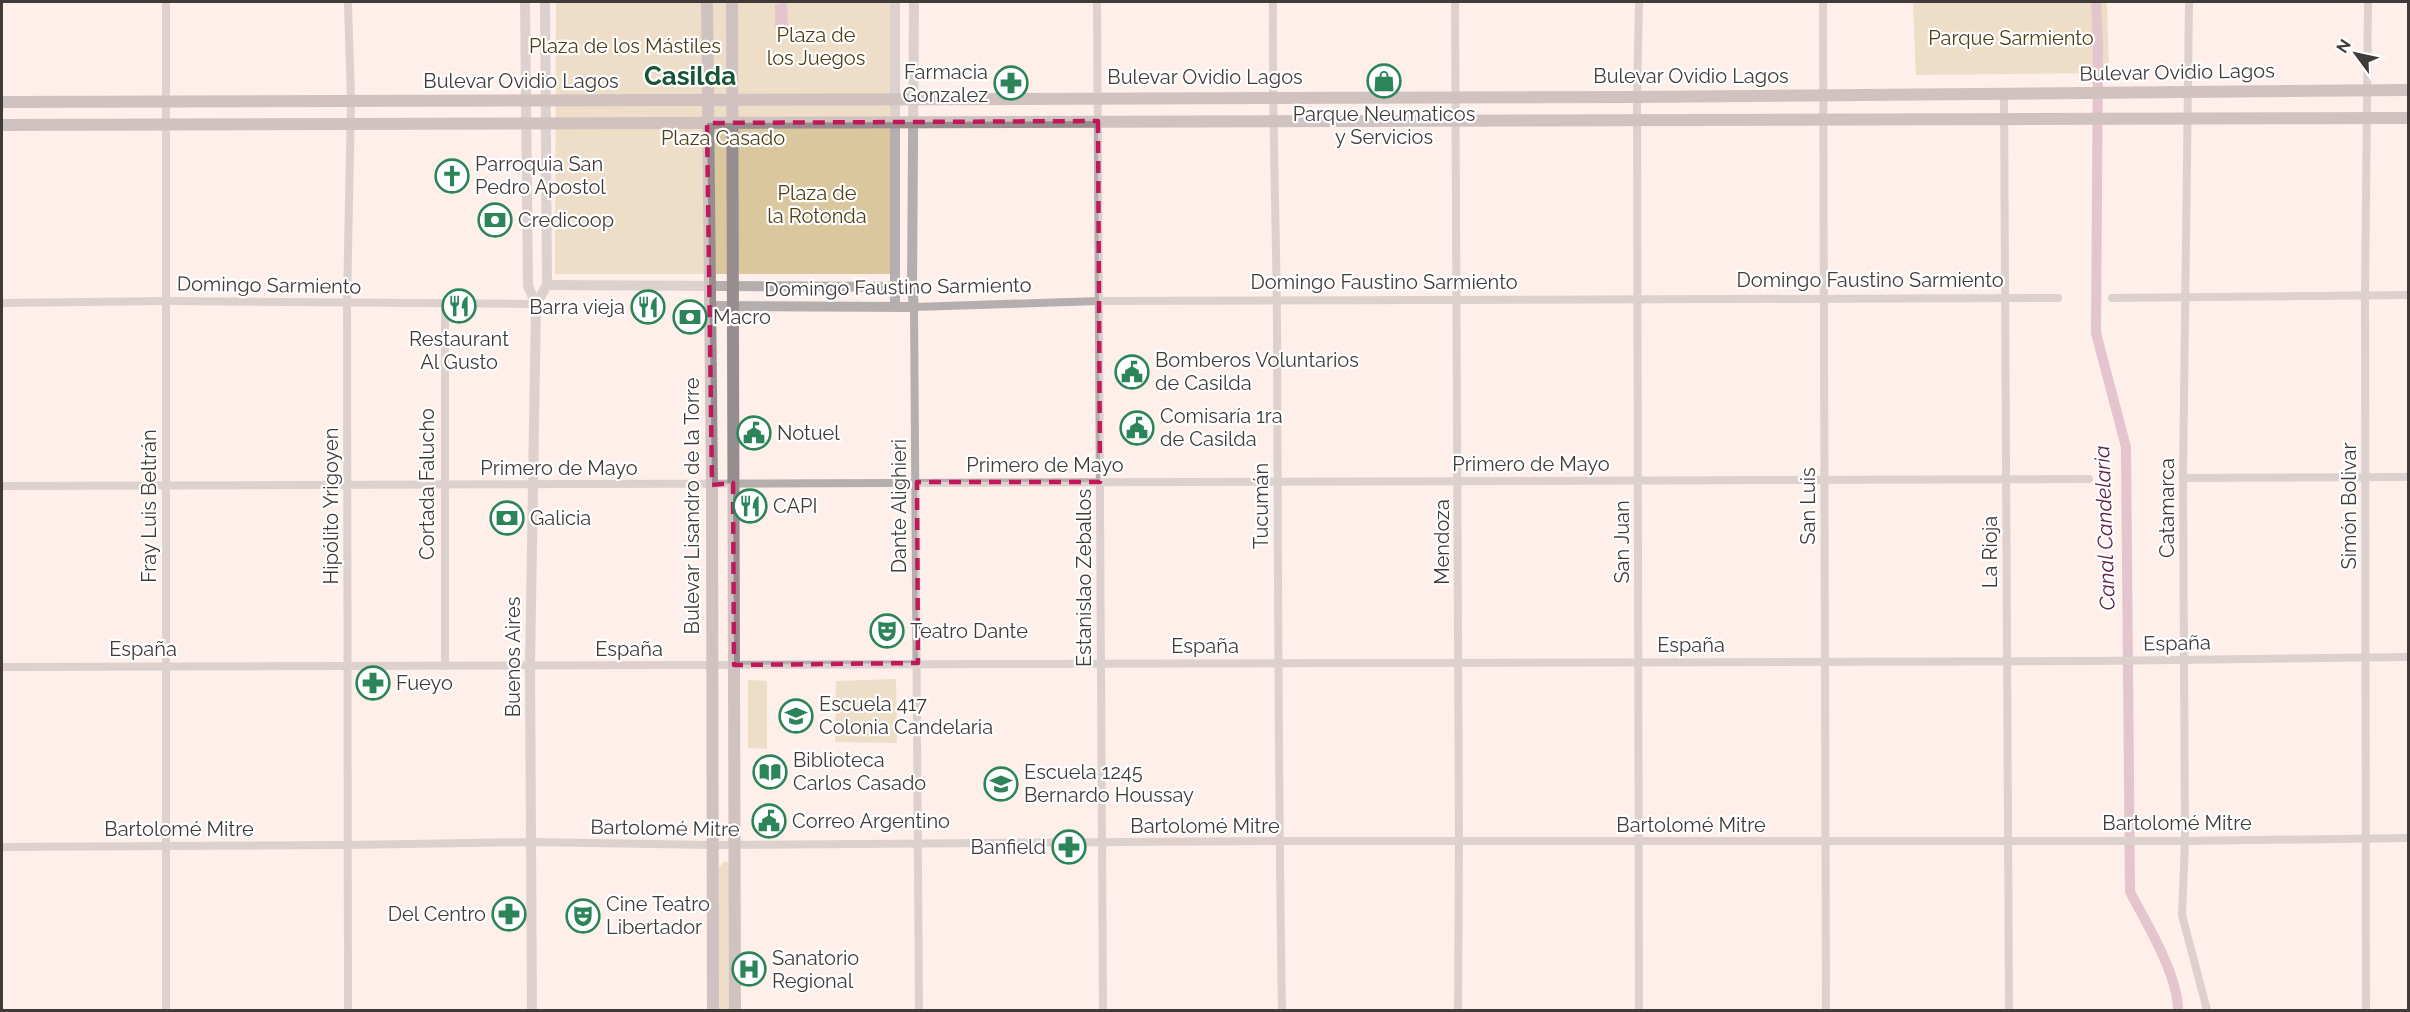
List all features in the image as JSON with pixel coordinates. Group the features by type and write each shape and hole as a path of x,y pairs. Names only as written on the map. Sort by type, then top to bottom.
{"main road":[{"name":"Bulevar Lisandro de la Torre","path":"706,2 711,306 712,1011"},
{"name":"Bulevar Lisandro de la Torre","path":"732,2 735,1011"},
{"name":"Bulevar Ovidio Lagos","path":"2,102 2076,94 2409,90"},
{"path":"2,125 2409,118"}],"street":[{"name":"Fray Luis Beltrán","path":"166,2 166,1011"},
{"name":"Hipólito Yrigoyen","path":"348,2 351,101 347,303 348,1011"},
{"name":"Buenos Aires","path":"525,2 528,286 536,304 530,666 532,1011"},
{"path":"545,2 547,285"},
{"path":"895,2 895,307"},
{"name":"Dante Alighieri","path":"914,2 912,286 917,482 920,1011"},
{"name":"Estanislao Zeballos","path":"1097,2 1103,1011"},
{"name":"Tucumán","path":"1273,2 1272,96 1282,1011"},
{"name":"Mendoza","path":"1455,2 1458,1011"},
{"name":"San Juan","path":"1639,2 1637,96 1639,1011"},
{"name":"San Luis","path":"1823,2 1826,1011"},
{"name":"Catamarca","path":"2189,2 2183,478 2185,841 2183,926 2207,1011"},
{"name":"Simón Bolivar","path":"2366,1011 2365,295 2368,2"},
{"name":"La Rioja","path":"2004,94 2009,1011"},
{"name":"Buenos Aires","path":"536,304 547,285"},
{"name":"Domingo Faustino Sarmiento","path":"547,285 912,286"},
{"path":"2112,298 2409,295"},
{"name":"Domingo Faustino Sarmiento","path":"711,306 914,307 1100,301 2058,298"},
{"name":"Domingo Sarmiento","path":"2,303 166,301 536,304"},
{"name":"Cortada Falucho","path":"445,303 443,485 445,666"},
{"path":"2183,478 2409,477"},
{"name":"Primero de Mayo","path":"2,486 2089,479"},
{"name":"España","path":"2,667 2099,661 2409,657"},
{"name":"Bartolomé Mitre","path":"2,847 348,846 531,842 734,845 2185,841 2409,838"}],"highlighted area":[{"path":"1098,121 1100,482 917,482 918,663 734,665 733,483 712,485 707,123"}],"green space":[{"name":"Plaza Casado","path":"556,2 891,2 891,274 555,274"},
{"name":"Parque Sarmiento","path":"1913,2 2107,2 2109,73 1916,75"},
{"path":"896,679 897,743 835,742 836,681"},
{"path":"748,680 767,681 767,749 748,748"},
{"path":"724,862 729,862 732,1010 718,1010 719,867"}],"shaded area":[{"path":"784,2 787,4 788,26 785,29 778,29 775,26 775,5"}],"waterway":[{"name":"Canal Candelaria","path":"2096,2 2098,43 2096,333 2126,447 2130,892 2167,966 2177,996 2178,1010"}],"place":[{"name":"Parque Neumaticos y Servicios","path":"1384,81"},
{"name":"Farmacia Gonzalez","path":"1011,83"},
{"name":"Parroquia San Pedro Apostol","path":"452,176"},
{"name":"Credicoop","path":"495,220"},
{"name":"Restaurant Al Gusto","path":"459,306"},
{"name":"Barra vieja","path":"648,307"},
{"name":"Macro","path":"690,317"},
{"name":"Bomberos Voluntarios de Casilda","path":"1132,372"},
{"name":"Comisaría 1ra de Casilda","path":"1137,428"},
{"name":"Notuel","path":"754,433"},
{"name":"CAPI","path":"750,506"},
{"name":"Galicia","path":"507,518"},
{"name":"Teatro Dante","path":"887,631"},
{"name":"Fueyo","path":"373,683"},
{"name":"Escuela 417 Colonia Candelaria","path":"796,716"},
{"name":"Biblioteca Carlos Casado","path":"770,772"},
{"name":"Escuela 1245 Bernardo Houssay","path":"1001,784"},
{"name":"Correo Argentino","path":"769,821"},
{"name":"Banfield","path":"1069,847"},
{"name":"Del Centro","path":"509,914"},
{"name":"Cine Teatro Libertador","path":"583,916"},
{"name":"Sanatorio Regional","path":"749,969"}],"district":[{"name":"Casilda","path":"690,76"}],"park label":[{"name":"Plaza de los Mástiles","path":"625,46"},
{"name":"Plaza de los Juegos","path":"816,46"},
{"name":"Plaza de la Rotonda","path":"817,204"}]}
